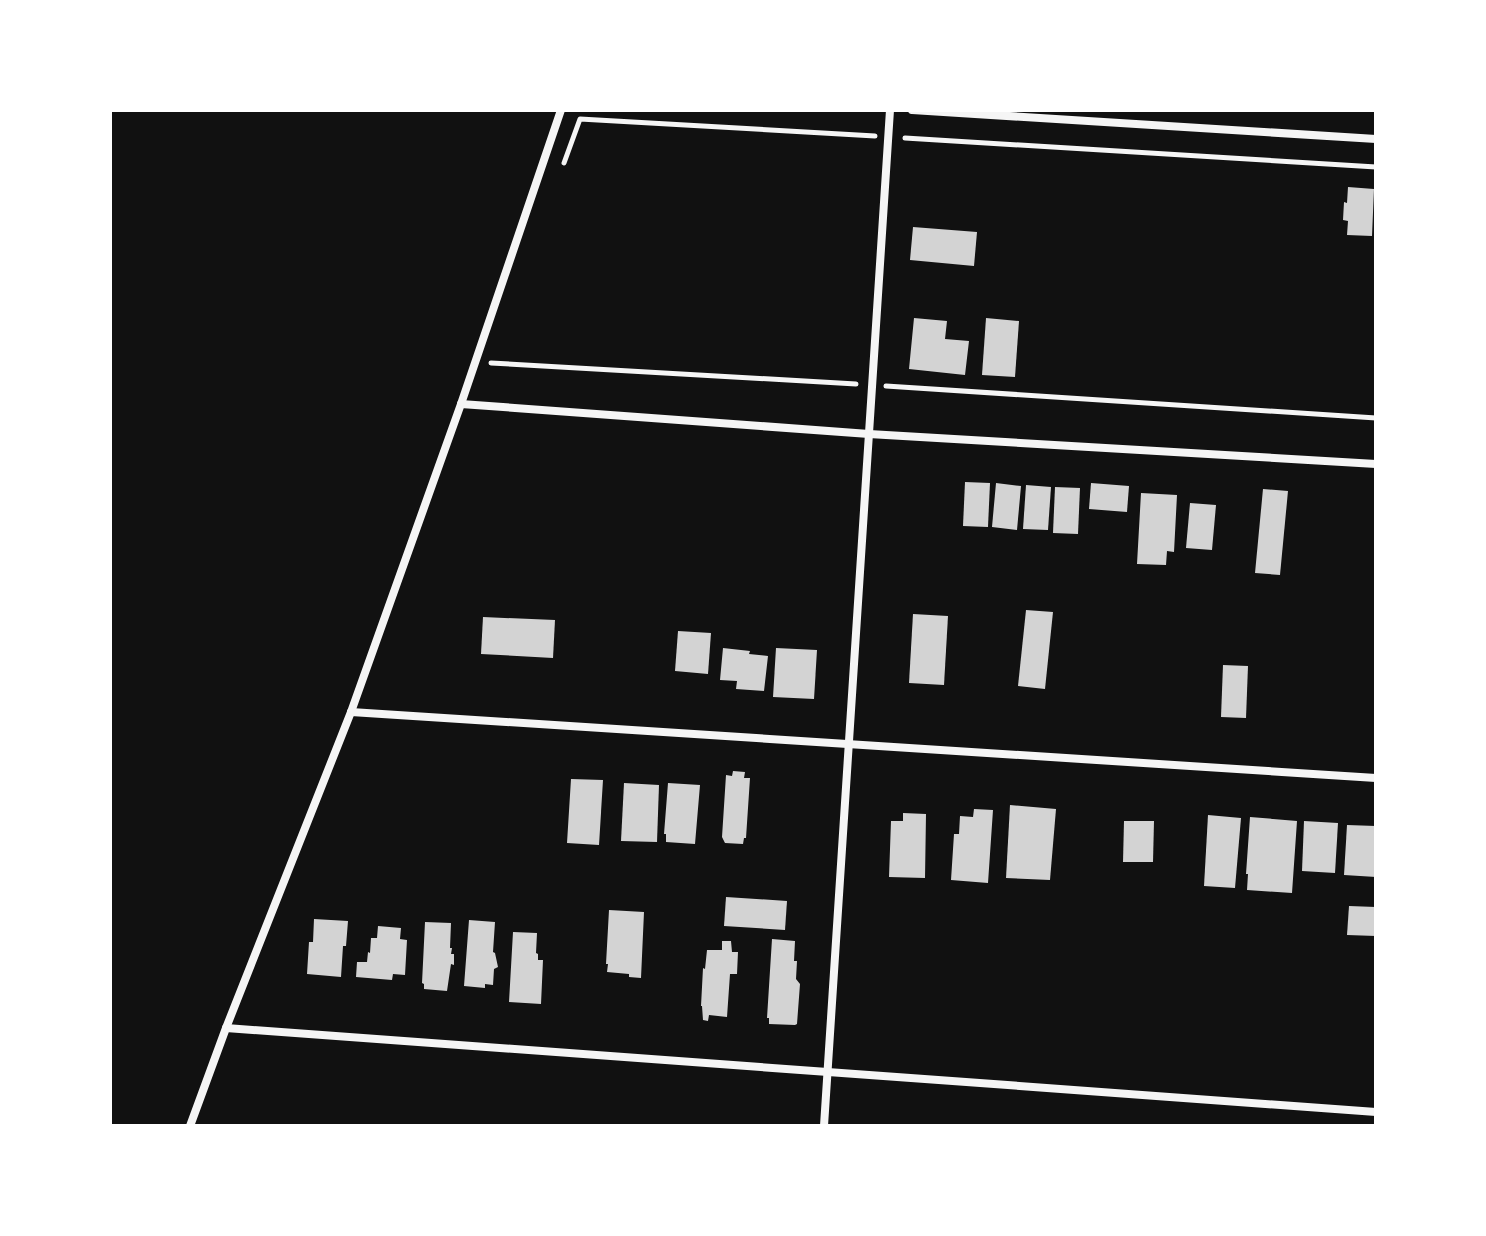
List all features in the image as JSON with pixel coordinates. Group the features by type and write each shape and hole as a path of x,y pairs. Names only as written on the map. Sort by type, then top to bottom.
{"street":[{"path":"190,1126 351,712 461,404 561,110"},
{"path":"824,1126 890,110"},
{"path":"912,110 1376,139"},
{"path":"461,404 869,434 1376,464"},
{"path":"351,712 1376,778"},
{"path":"226,1028 1376,1112"}],"building":[{"path":"1348,187 1374,189 1372,236 1347,235 1348,221 1343,220"},
{"path":"913,227 977,232 974,266 910,260"},
{"path":"914,318 947,321 945,339 969,341 965,375 909,369"},
{"path":"986,318 1019,321 1015,377 982,375"},
{"path":"965,482 990,483 988,527 963,526"},
{"path":"996,483 1021,486 1017,530 992,527"},
{"path":"1091,483 1129,486 1127,512 1089,509"},
{"path":"1026,485 1051,487 1048,530 1023,529"},
{"path":"1055,487 1080,488 1078,534 1053,533"},
{"path":"1263,489 1288,491 1280,575 1255,573"},
{"path":"1141,493 1177,495 1174,552 1167,551 1166,565 1137,564"},
{"path":"1190,503 1216,505 1212,550 1186,548"},
{"path":"1026,610 1053,612 1045,689 1018,686"},
{"path":"913,614 948,616 944,685 909,683"},
{"path":"483,617 555,620 553,658 481,654"},
{"path":"678,631 711,633 708,674 675,671"},
{"path":"723,648 768,656 764,691 736,689 737,681 720,680"},
{"path":"776,648 817,650 814,699 773,697"},
{"path":"1223,665 1248,666 1246,718 1221,717"},
{"path":"733,771 745,772 744,778 750,778 743,844 725,843 722,837 726,775 732,776"},
{"path":"571,779 603,780 599,845 567,843"},
{"path":"624,783 659,785 657,842 621,841"},
{"path":"668,783 700,785 695,844 666,842"},
{"path":"1010,805 1056,809 1050,880 1006,878"},
{"path":"974,809 993,810 988,883 951,880 954,834 959,834 960,816 973,817"},
{"path":"903,813 926,814 925,878 889,877 891,821 903,821"},
{"path":"1208,815 1241,818 1235,888 1204,886"},
{"path":"1250,817 1297,821 1292,893 1247,890"},
{"path":"1124,821 1154,821 1153,862 1123,862"},
{"path":"1304,821 1338,823 1335,873 1302,871"},
{"path":"1347,825 1376,826 1376,877 1344,875"},
{"path":"726,897 787,901 785,930 724,926"},
{"path":"1349,906 1376,907 1376,936 1347,935"},
{"path":"609,910 644,912 641,978 607,972"},
{"path":"314,919 348,921 341,977 307,974"},
{"path":"469,920 495,922 493,952 498,967 494,969 493,985 485,984 485,988 464,986"},
{"path":"425,922 451,923 450,948 451,954 454,954 454,965 451,964 447,991 424,989 422,983"},
{"path":"378,926 401,928 400,939 407,940 405,975 393,974 392,980 356,977 357,962 367,962 371,938 377,938"},
{"path":"513,932 537,933 536,953 538,960 543,960 541,1004 509,1002"},
{"path":"772,939 795,941 796,979 800,984 795,1025 769,1024 767,1018"},
{"path":"722,941 731,941 732,952 738,952 737,974 730,974 727,1017 709,1015 708,1021 703,1020 703,968 707,950 722,950"}]}
